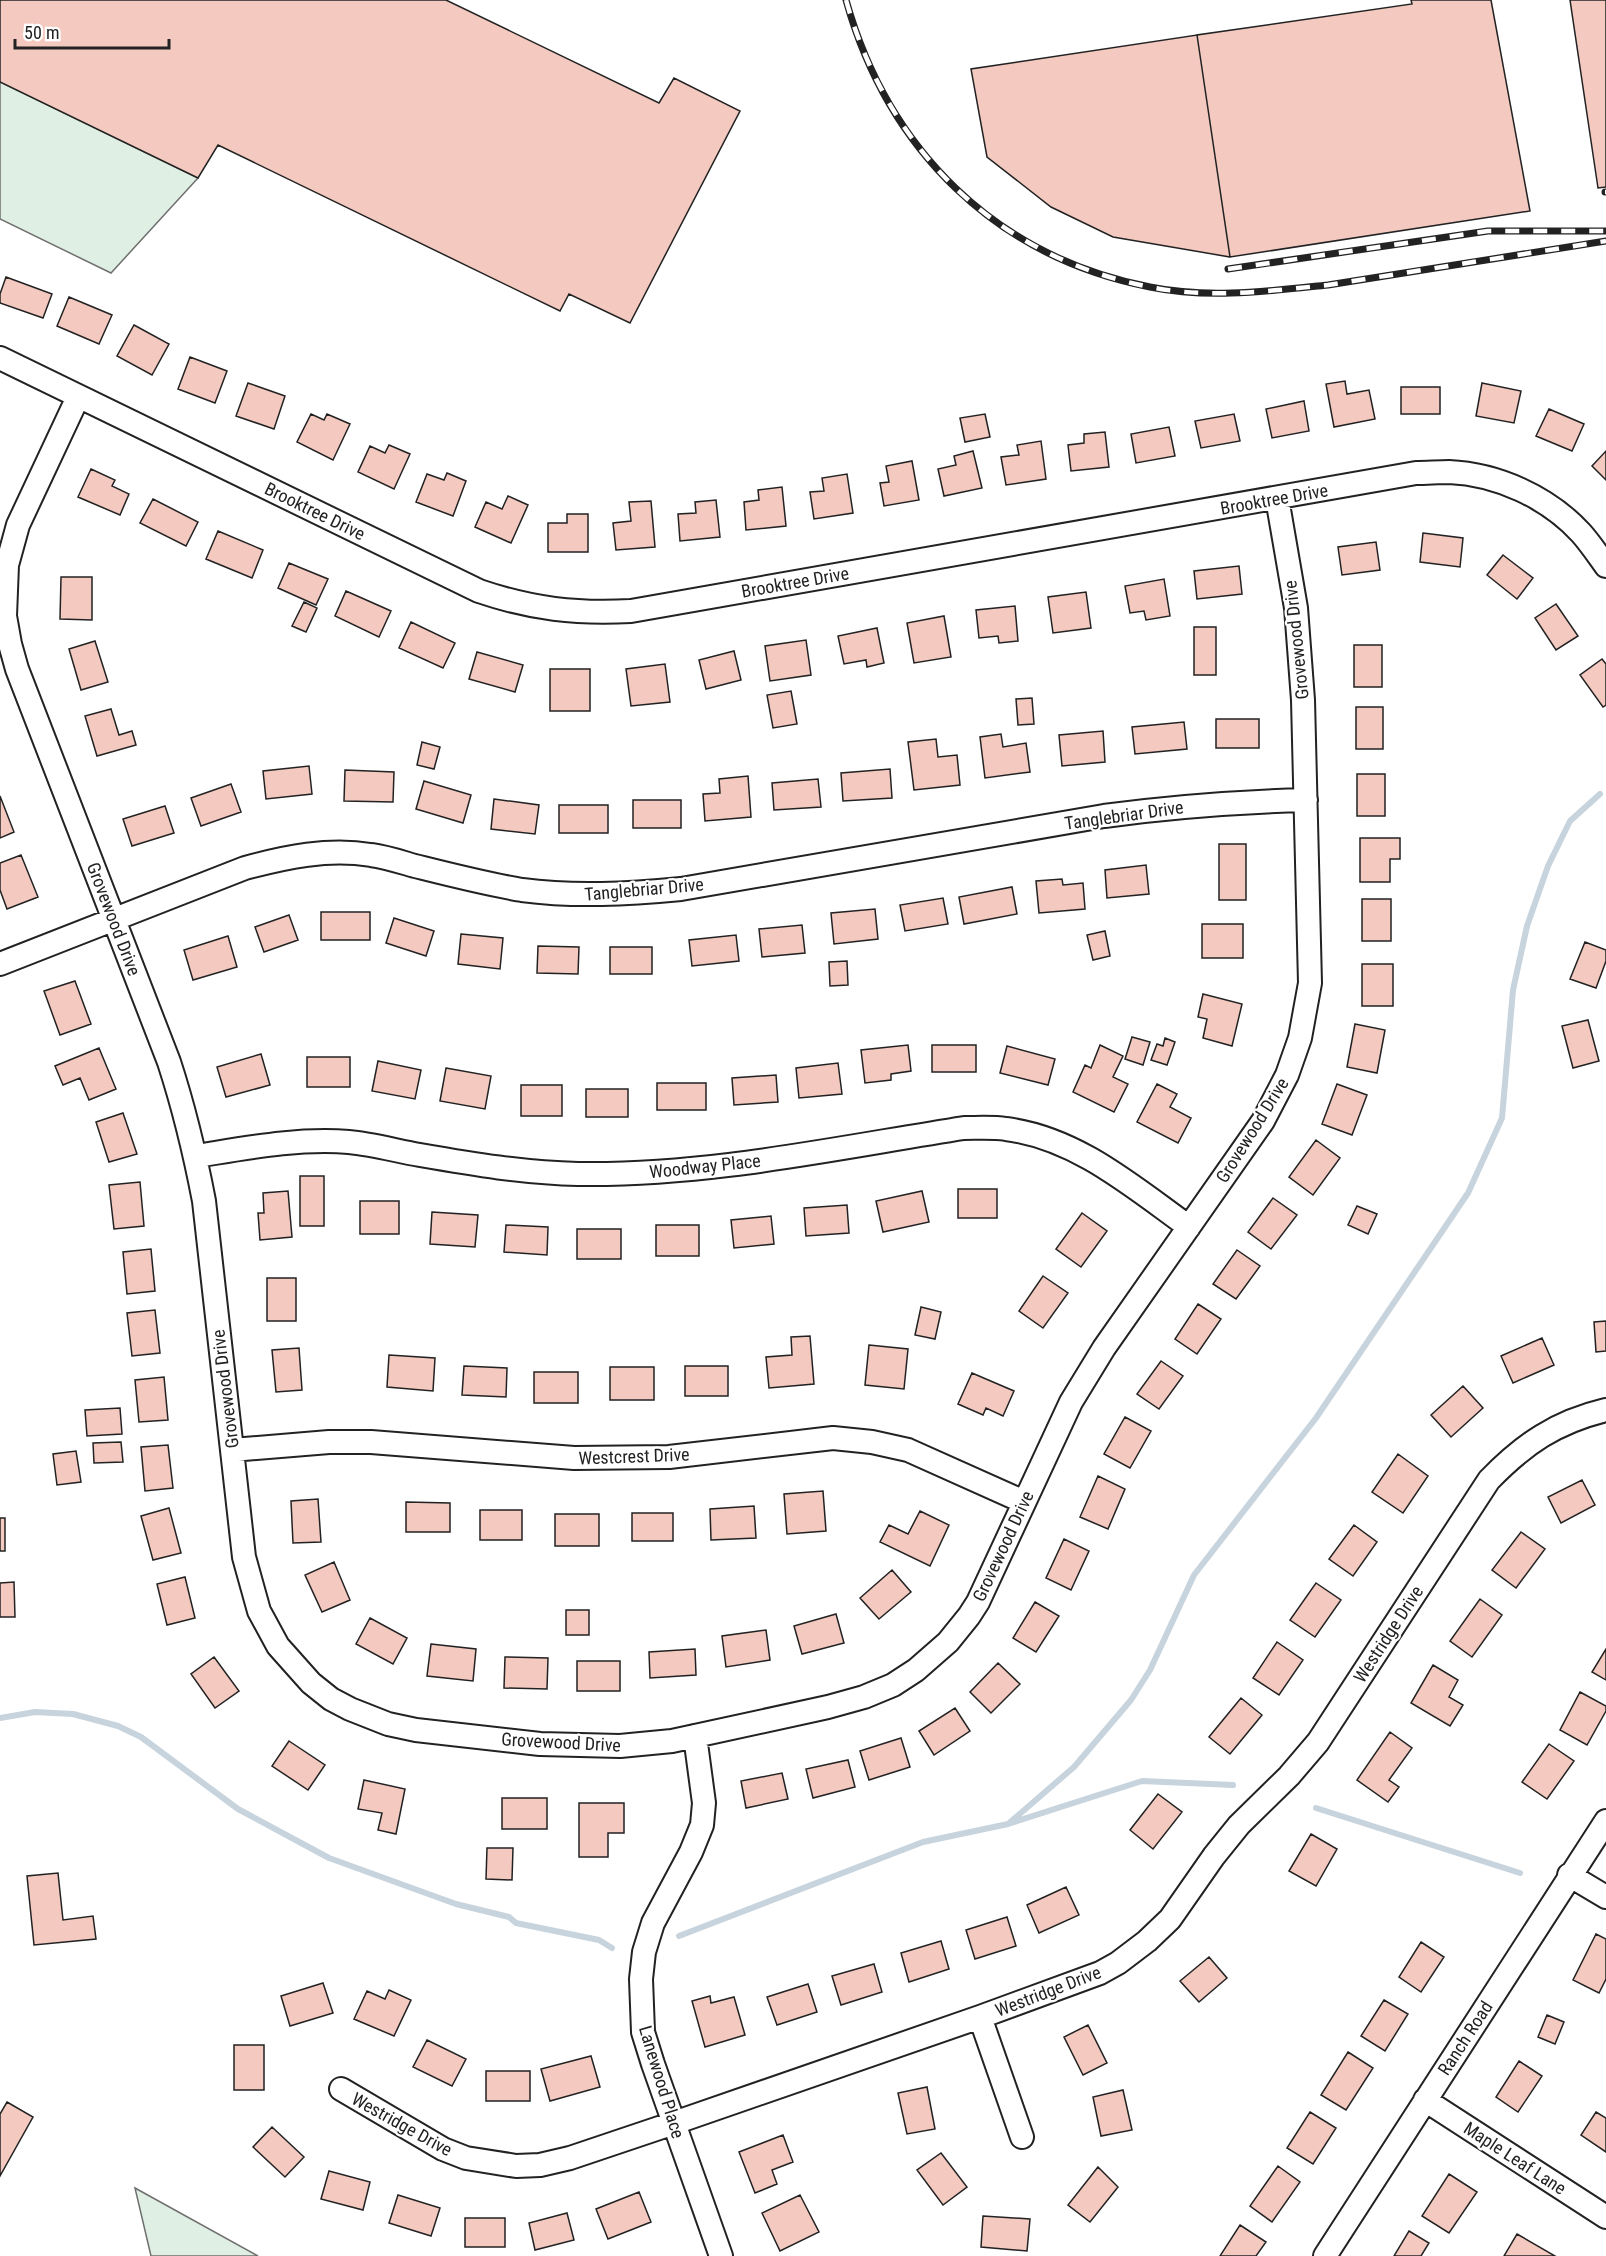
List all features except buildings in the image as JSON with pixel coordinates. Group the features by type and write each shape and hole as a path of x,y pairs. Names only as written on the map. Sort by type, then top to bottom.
{"street":[{"name":"Brooktree Drive","path":"0,358 479,591 508,601 553,610 592,613 631,611 1416,473 1449,472 1478,476 1521,490 1547,505 1581,532 1606,566"},
{"name":"Grovewood Drive","path":"78,397 18,525 7,565 5,616 17,669 182,1100 204,1201 244,1557 259,1611 278,1646 311,1683 331,1699 350,1709 388,1724 416,1730 540,1744 620,1746 672,1741 864,1697 916,1671 948,1642 973,1609 1071,1402 1098,1357 1267,1113 1287,1075 1300,1038 1310,982 1303,700 1296,608 1276,498"},
{"name":"Tanglebriar Drive","path":"0,964 245,868 285,857 327,852 371,855 466,879 522,890 577,895 629,894 681,889 1139,811 1243,802 1306,800"},
{"name":"Woodway Place","path":"196,1156 289,1142 329,1141 527,1171 634,1174 708,1169 964,1128 1006,1129 1048,1139 1074,1149 1100,1164 1189,1227"},
{"name":"Westridge Drive","path":"341,2089 443,2149 466,2158 516,2166 540,2165 570,2158 674,2123 1100,1973 1118,1963 1147,1941 1181,1905 1214,1856 1239,1825 1289,1776 1318,1742 1489,1480 1508,1460 1542,1434 1565,1422 1606,1410"},
{"name":"Westcrest Drive","path":"232,1450 329,1442 372,1442 574,1458 669,1457 833,1438 872,1442 908,1450 1024,1502"},
{"name":"Lanewood Place","path":"695,1736 704,1803 702,1825 691,1852 653,1923 644,1952 641,1980 644,2032 722,2256"},
{"name":"Ranch Road","path":"1325,2256 1569,1875 1597,1854 1606,1821"},
{"path":"1569,1875 1606,1897"},
{"path":"980,2017 1022,2138"},
{"name":"Maple Leaf Lane","path":"1425,2100 1606,2217"}],"green space":[{"path":"0,82 198,178 111,273 0,219"},
{"path":"135,2188 258,2256 151,2256"}],"waterway":[{"path":"1008,1824 1074,1767 1131,1700 1150,1670 1194,1575 1316,1418 1468,1193 1502,1118 1513,990 1527,926 1548,866 1570,821 1600,794"},
{"path":"0,1718 35,1712 73,1714 118,1726 141,1737 238,1809 329,1858 456,1904 509,1917 516,1923 599,1940 612,1948"},
{"path":"679,1936 923,1842 1008,1824 1142,1781 1233,1785"},
{"path":"1316,1808 1520,1873"}],"railway":[{"path":"846,0 865,54 890,104 920,149 956,188 997,223 1043,251 1094,272 1172,291 1194,293 1261,291 1328,285 1606,241"},
{"path":"1228,269 1488,231 1606,231"}]}
